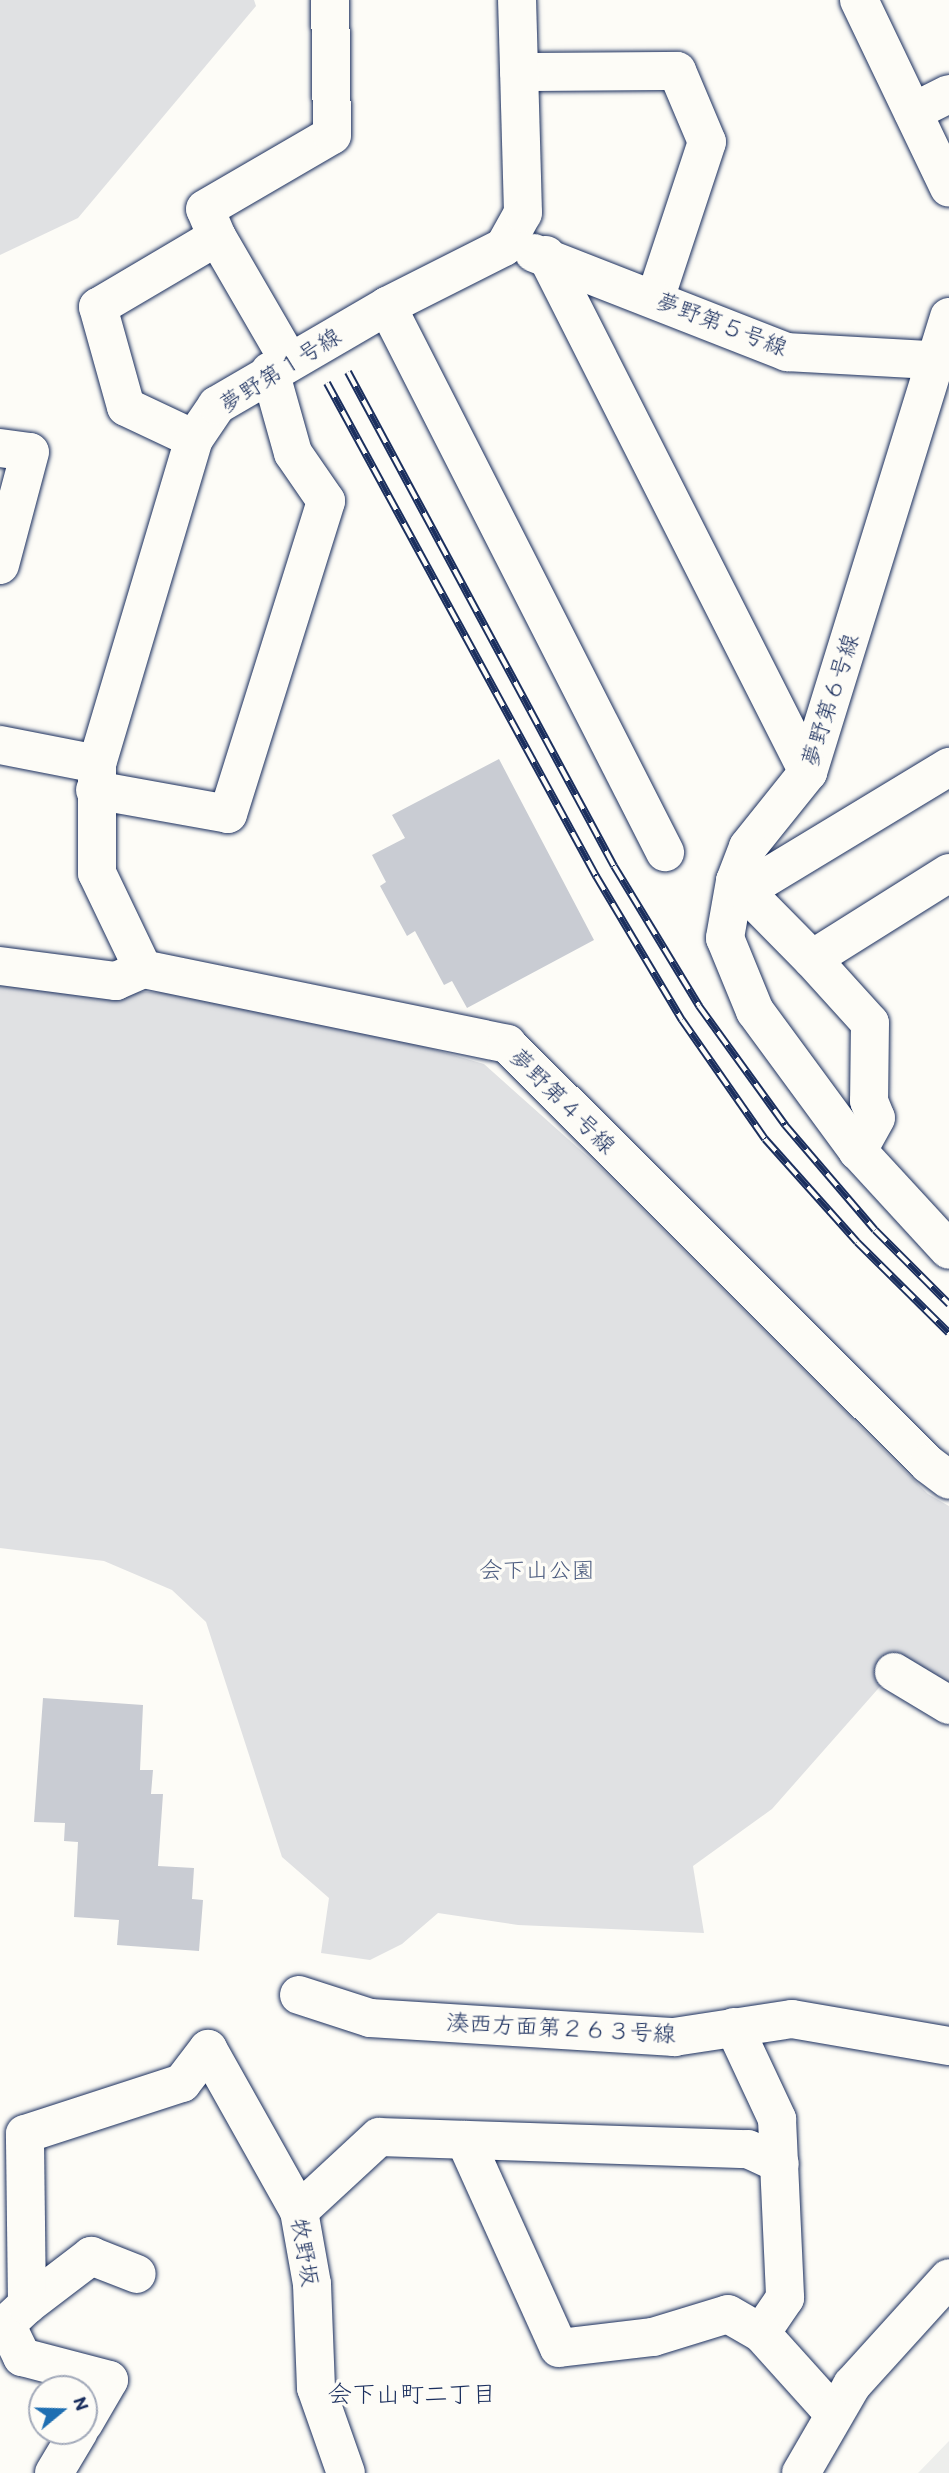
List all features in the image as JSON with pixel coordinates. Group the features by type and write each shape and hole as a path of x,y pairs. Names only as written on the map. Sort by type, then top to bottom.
{"street":[{"path":"0,745 96,777 228,814 326,501 293,453 279,366 205,209 332,135 330,0"},
{"path":"504,247 523,213 516,0"},
{"path":"859,0 949,188"},
{"path":"519,72 677,71 707,142 655,299"},
{"path":"913,112 949,94"},
{"path":"194,439 126,407 98,307 217,237"},
{"name":"夢野第５号線","path":"504,247 546,255 787,352 942,361"},
{"name":"夢野第１号線","path":"96,777 194,439 217,405 279,366 387,306 504,247"},
{"path":"546,255 808,772"},
{"path":"387,306 665,852"},
{"name":"夢野第６号線","path":"949,317 942,361 808,772 748,847 725,938 755,1011 858,1151 949,1251"},
{"path":"0,448 30,452 0,565"},
{"path":"858,1151 876,1118 869,1101 870,1023 740,886 949,767"},
{"path":"0,967 116,981 143,968 97,873 96,777"},
{"path":"812,959 949,873"},
{"name":"夢野第４号線","path":"143,968 507,1044 928,1464 949,1480"},
{"path":"894,1672 949,1705"},
{"name":"湊西方面第２６３号線","path":"299,1995 370,2018 674,2037 792,2019 949,2046"},
{"path":"734,2027 777,2119 785,2298 761,2333"},
{"name":"牧野坂","path":"11,2320 25,2134 182,2083 208,2049 299,2211 312,2284 316,2388 346,2473"},
{"path":"299,2211 379,2137 747,2149 779,2164"},
{"path":"465,2140 559,2348 653,2337 728,2314 761,2333 834,2414"},
{"path":"90,2375 22,2357 11,2320 91,2256 137,2274"},
{"path":"801,2473 852,2385 949,2278"},
{"path":"98,2377 109,2380 98,2399"},
{"path":"54,2473 71,2445"}],"shaded area":[{"path":"949,2441 949,2473 918,2473"}],"green space":[{"path":"0,0 254,0 256,6 78,218 0,255"},
{"name":"会下山公園","path":"0,980 71,989 174,993 371,1031 484,1064 605,1172 928,1494 949,1506 949,1693 899,1665 772,1809 693,1866 704,1933 518,1925 438,1913 402,1944 370,1960 321,1953 329,1898 282,1857 206,1622 172,1590 104,1561 0,1548"}],"building":[{"path":"499,759 594,940 467,1008 452,981 444,985 415,931 407,936 380,886 386,882 372,855 405,838 392,815"},
{"path":"43,1698 143,1705 140,1770 153,1770 151,1794 163,1794 158,1866 194,1868 192,1899 203,1900 199,1951 117,1945 119,1920 74,1917 78,1842 64,1841 65,1823 34,1822"}],"railway":[{"path":"348,372 614,866 699,1006 785,1125 875,1230 949,1304"},
{"path":"327,383 596,876 682,1020 765,1139 857,1242 949,1333"}],"district":[{"name":"会下山町二丁目","path":"412,2394"}]}
